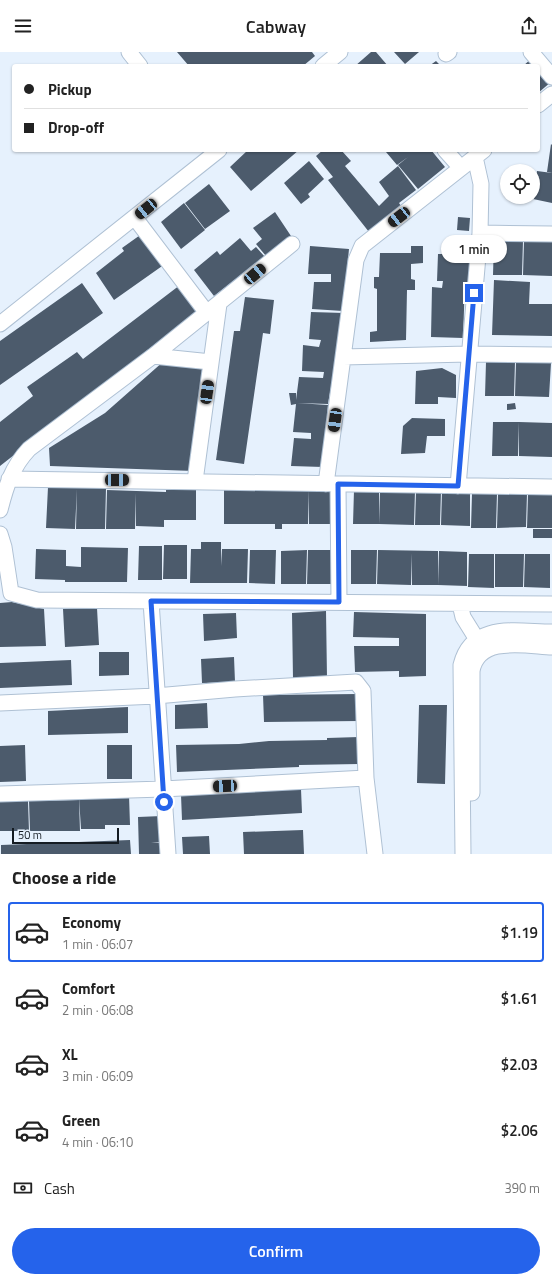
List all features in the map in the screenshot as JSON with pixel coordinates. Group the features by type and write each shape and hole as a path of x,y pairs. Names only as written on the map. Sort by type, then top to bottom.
{"street":[{"path":"129,52 138,64"},
{"path":"325,64 340,52"},
{"path":"531,52 552,76"},
{"path":"540,103 552,94"},
{"path":"0,324 135,218 212,152"},
{"path":"447,152 461,168"},
{"path":"339,602 332,484 343,357 356,260 362,246 480,154"},
{"path":"458,486 468,354 480,233 480,154"},
{"path":"135,218 213,309 211,362 195,481"},
{"path":"480,233 552,234"},
{"path":"0,510 8,479 21,458 29,449 153,356 292,244"},
{"path":"343,357 468,354 552,355"},
{"path":"153,356 211,362"},
{"path":"8,479 552,487"},
{"path":"0,534 4,547 6,592 28,598 46,600 552,604"},
{"path":"151,601 156,696 168,854"},
{"path":"460,604 463,617 480,645"},
{"path":"472,854 472,671 480,645 490,632 552,632"},
{"path":"463,854 461,665 466,651 480,645 552,647"},
{"path":"0,703 156,696 284,685 356,682 363,691 366,778 375,854"},
{"path":"0,794 163,789 366,778"}],"building":[{"path":"177,52 312,52 315,56 305,64 187,64"},
{"path":"371,52 376,52 386,64 357,64"},
{"path":"394,52 419,52 405,64"},
{"path":"531,59 535,64 525,64"},
{"path":"436,61 439,64 432,64"},
{"path":"540,69 551,82 540,91"},
{"path":"551,144 552,145 552,173 547,172"},
{"path":"246,152 297,152 251,191 230,167"},
{"path":"321,152 343,152 351,161 345,166 379,206 389,196 379,182 398,166 416,190 399,203 401,206 369,232 328,180 333,177 316,156"},
{"path":"386,152 433,152 445,167 418,189 398,165 408,157 397,165"},
{"path":"309,161 324,179 308,194 310,197 301,204 284,183"},
{"path":"540,171 552,173 552,203 540,200"},
{"path":"209,184 230,211 205,229 185,203"},
{"path":"184,203 205,230 181,249 161,222"},
{"path":"275,212 291,236 266,256 256,244 262,239 253,228"},
{"path":"458,217 470,218 469,231 457,230"},
{"path":"143,233 165,264 114,300 96,273 124,251 122,248"},
{"path":"240,238 251,251 256,247 265,257 214,296 194,270 217,251 220,255"},
{"path":"494,241 523,241 522,275 493,275"},
{"path":"524,241 552,242 552,276 523,275"},
{"path":"310,246 349,249 343,311 312,309 314,282 331,282 331,274 308,274"},
{"path":"411,246 423,246 423,263 411,264 411,279 415,280 415,290 407,290 406,340 370,342 370,332 377,331 377,289 374,288 374,277 379,277 380,253 411,253"},
{"path":"458,246 473,247 473,256 469,255 469,282 465,282 463,338 431,337 432,287 442,288 443,281 437,281 438,254 457,254"},
{"path":"494,280 530,282 529,304 552,304 552,336 492,335"},
{"path":"82,283 103,313 0,385 0,341"},
{"path":"180,285 200,309 0,466 0,422 33,396 27,387 77,352 83,359"},
{"path":"245,297 274,300 270,334 263,333 244,464 216,460 234,331 240,331"},
{"path":"311,312 344,313 328,404 297,403 328,405 323,467 291,466 294,438 311,439 311,433 293,432 296,404 291,405 289,393 296,393 296,400 299,377 323,378 324,372 302,371 303,345 319,347 321,340 309,339"},
{"path":"164,361 207,365 194,471 50,466 49,448 105,413"},
{"path":"486,362 515,362 514,396 485,396"},
{"path":"516,362 551,363 549,397 515,396"},
{"path":"442,368 456,375 456,398 438,397 438,404 415,404 416,371"},
{"path":"515,403 516,409 507,410 507,404"},
{"path":"412,418 445,419 445,436 427,436 425,453 401,454 403,426"},
{"path":"493,422 519,422 518,456 492,456"},
{"path":"519,422 552,423 552,457 519,456"},
{"path":"48,487 77,488 75,529 46,528"},
{"path":"77,487 106,488 105,529 76,529"},
{"path":"107,490 166,492 166,490 196,490 196,520 164,520 164,527 136,526 136,493 135,529 106,529"},
{"path":"224,490 309,490 308,524 282,524 282,529 275,529 275,524 224,524"},
{"path":"309,490 335,490 334,524 309,524"},
{"path":"354,490 379,490 379,524 353,524"},
{"path":"380,490 415,491 414,525 379,524"},
{"path":"416,491 441,491 440,525 415,525"},
{"path":"442,491 470,493 470,526 441,525"},
{"path":"472,494 497,494 496,528 471,528"},
{"path":"498,494 527,494 526,527 497,528"},
{"path":"528,494 552,494 552,528 527,528"},
{"path":"533,529 552,529 552,538 533,538"},
{"path":"201,542 221,542 221,566 222,549 248,549 247,583 190,583 191,549 201,549"},
{"path":"164,545 187,545 187,579 163,579"},
{"path":"139,546 162,546 162,580 138,580"},
{"path":"81,547 128,548 127,582 65,582 65,580 35,579 36,549 66,550 66,566 81,567"},
{"path":"250,550 276,550 275,584 249,583"},
{"path":"307,550 306,584 281,584 281,551"},
{"path":"308,550 333,550 332,584 307,584"},
{"path":"351,550 377,550 376,584 351,584"},
{"path":"378,550 438,551 438,585 412,585 412,553 411,585 377,584"},
{"path":"439,551 467,552 467,586 438,585"},
{"path":"469,554 494,554 494,588 468,587"},
{"path":"495,554 524,554 523,587 495,587"},
{"path":"525,554 550,554 550,588 524,587"},
{"path":"12,602 44,609 46,646 0,647 0,603"},
{"path":"97,608 99,645 65,647 63,609"},
{"path":"326,611 327,678 293,679 292,613"},
{"path":"354,612 426,614 426,676 399,677 399,671 355,672 354,646 399,646 399,638 353,637"},
{"path":"236,613 237,638 204,641 203,614"},
{"path":"99,652 129,652 129,675 99,676"},
{"path":"234,657 235,682 202,683 201,659"},
{"path":"71,660 72,685 0,688 0,663"},
{"path":"359,694 359,721 264,722 263,695"},
{"path":"207,703 208,728 175,729 175,705"},
{"path":"419,705 447,705 445,784 417,783"},
{"path":"128,707 128,733 48,735 48,711"},
{"path":"359,737 359,764 299,765 299,767 177,772 176,745 239,744 269,741 327,740 327,738"},
{"path":"25,745 26,781 0,782 0,746"},
{"path":"107,745 132,745 132,779 107,779"},
{"path":"301,789 302,813 182,820 181,795"},
{"path":"129,795 130,825 105,825 105,829 81,829 79,798"},
{"path":"79,800 80,831 30,831 29,801"},
{"path":"0,801 28,801 29,831 0,831"},
{"path":"162,816 163,842 151,843 163,843 164,854 139,854 138,817"},
{"path":"303,830 304,854 244,854 243,832"},
{"path":"209,836 210,854 183,854 182,837"},
{"path":"130,840 131,854 1,854 1,845"}],"route":[{"path":"164,802 151,601 339,602 338,484 458,486 474,293"}]}
